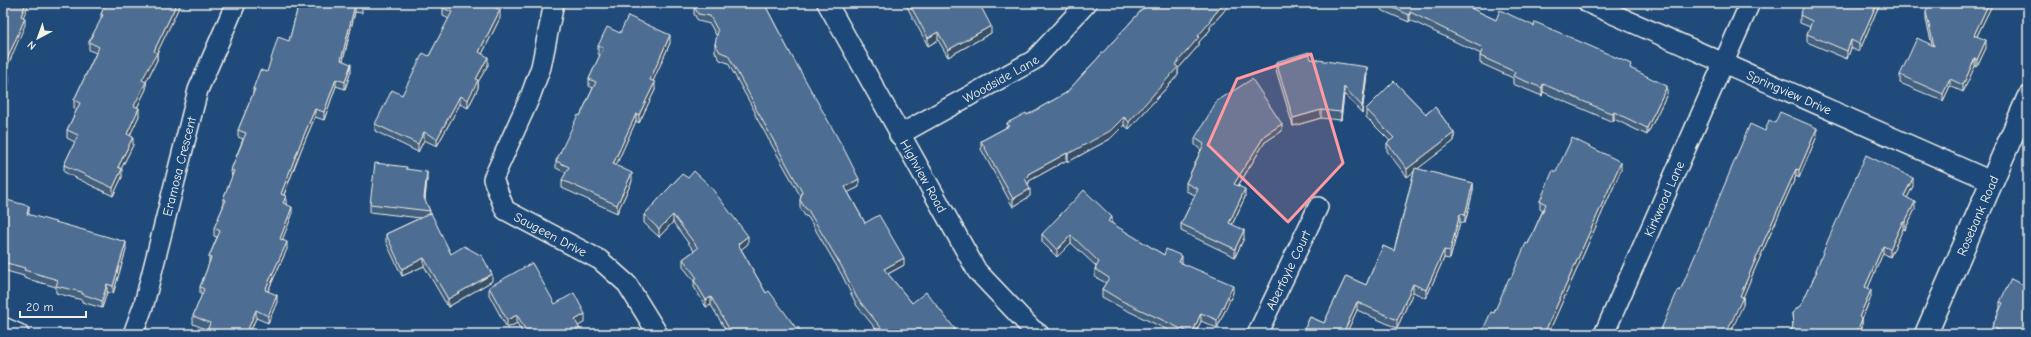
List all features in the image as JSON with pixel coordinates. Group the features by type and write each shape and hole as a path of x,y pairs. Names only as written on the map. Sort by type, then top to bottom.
{"street":[{"name":"Eramosa Crescent","path":"133,334 144,304 198,90 235,6 234,3"},
{"name":"Saugeen Drive","path":"554,3 541,67 530,97 493,179 505,210 600,260 627,284 658,334"},
{"name":"Highview Road","path":"827,3 977,271 1032,329 1039,334"},
{"name":"Woodside Lane","path":"900,135 1034,60 1086,3"},
{"name":"Springview Drive","path":"1588,3 1750,73 1991,181"},
{"name":"Kirkwood Lane","path":"1604,334 1750,3"},
{"name":"Rosebank Road","path":"1926,334 2028,98"},
{"name":"Aberfoyle Court","path":"1257,334 1318,207"},
{"path":"3,327 19,334"}],"highlighted area":[{"path":"1311,54 1343,163 1288,222 1208,145 1237,79"}],"building":[{"path":"3,3 26,3 21,16 25,18 3,69"},
{"path":"106,3 177,3 154,51 157,53 142,80 146,82 134,106 139,108 127,134 133,137 118,167 122,169 113,188 64,165 78,135 67,130 80,103 74,100 99,47 89,42 103,15 101,14"},
{"path":"299,3 362,3 362,5 355,5 341,60 351,64 345,82 336,79 324,112 315,109 281,194 286,196 283,203 292,207 280,239 287,242 265,290 277,295 268,316 256,310 246,334 206,334 210,323 193,316 204,289 200,287 211,258 209,257 220,231 214,228 226,200 223,199 234,171 231,170 246,133 238,130 255,89 253,89 260,70 267,72 278,37 289,41"},
{"path":"446,3 488,3 500,10 479,52 488,57 476,79 478,80 468,100 460,96 437,139 424,132 418,144 375,124 392,90 402,95 423,53 429,56 452,12 443,8"},
{"path":"695,3 764,3 859,179 845,187 865,223 879,215 904,258 884,269 912,303 926,292 955,329 948,334 886,334 857,298 842,267 808,210 800,200 802,192 728,55 720,52 715,44 718,31 710,16 698,14 694,6"},
{"path":"909,3 979,3 991,26 948,50 938,32 928,38"},
{"path":"1148,3 1224,3 1209,21 1210,22 1198,36 1199,37 1175,65 1178,67 1129,122 1124,117 1110,131 1028,174 1029,176 1025,178 1030,189 1013,199 981,141 1009,126 1007,123 1026,113 1027,115 1066,93"},
{"path":"1383,3 1460,3 1496,20 1500,10 1534,26 1535,22 1631,64 1630,68 1667,86 1647,128 1614,112 1613,114 1543,84 1542,88 1513,76 1515,72 1480,56 1483,48 1410,12 1409,15"},
{"path":"1805,3 1877,3 1859,44 1851,40 1847,51 1807,34 1812,21 1800,15"},
{"path":"1931,3 1989,3 1974,35 1986,40 1977,60 1975,58 1963,85 1950,79 1943,94 1900,75 1917,38 1934,46 1926,12"},
{"path":"628,16 670,35 650,80 655,82 639,115 636,114 613,164 632,173 617,205 562,180 569,167 556,161 596,82 589,79 603,48 598,46 607,27 620,33"},
{"path":"1309,52 1311,59 1367,67 1362,106 1344,87 1341,112 1321,110 1293,118 1276,62"},
{"path":"3,72 9,75 3,89"},
{"path":"1252,79 1282,124 1265,135 1234,184 1245,189 1229,223 1244,230 1235,249 1181,224 1198,189 1186,183 1204,144 1195,138 1217,101"},
{"path":"1394,81 1426,114 1435,107 1454,133 1407,169 1387,143 1394,138 1366,109"},
{"path":"1780,112 1817,128 1799,170 1796,169 1754,263 1740,296 1743,297 1726,334 1659,334 1678,290 1680,291 1750,124 1765,131 1769,120 1775,123"},
{"path":"1572,138 1621,162 1544,334 1481,334 1491,312 1494,313 1526,243 1528,244 1546,204 1540,201 1553,170 1556,172"},
{"path":"1866,155 1913,178 1904,196 1915,202 1905,222 1903,221 1890,249 1883,246 1865,287 1871,290 1859,317 1862,319 1856,334 1797,334 1791,331 1793,325 1792,313 1801,305 1817,271 1816,270 1828,240"},
{"path":"375,163 407,167 406,169 427,172 424,198 430,211 370,204"},
{"path":"1415,168 1473,183 1465,215 1460,214 1450,251 1444,250 1426,290 1413,284 1397,320 1357,302 1343,334 1300,334 1302,330 1304,330 1310,317 1324,323 1346,276 1366,285 1383,246 1394,251"},
{"path":"694,171 710,186 748,236 738,244 766,293 769,291 796,328 798,327 803,334 732,334 711,297 706,300 694,280 697,278 683,259 698,248 673,215 659,229 644,215 682,174 688,178"},
{"path":"1084,190 1112,217 1108,221 1164,255 1166,249 1182,256 1179,262 1233,285 1217,320 1201,313 1192,334 1122,301 1102,289 1109,278 1095,269 1099,262 1071,235 1057,250 1042,234"},
{"path":"3,199 29,206 27,214 126,242 113,286 107,284 102,301 82,294 82,292 56,286 58,280 3,262"},
{"path":"431,213 451,254 464,246 482,256 492,274 448,299 424,258 402,269 386,234"},
{"path":"532,263 555,304 574,293 585,314 575,320 582,333 528,334 517,315 507,320 489,287"},
{"path":"2028,276 2028,334 2006,334 1992,327 2003,303 2000,302 2011,279 2023,285"}]}
